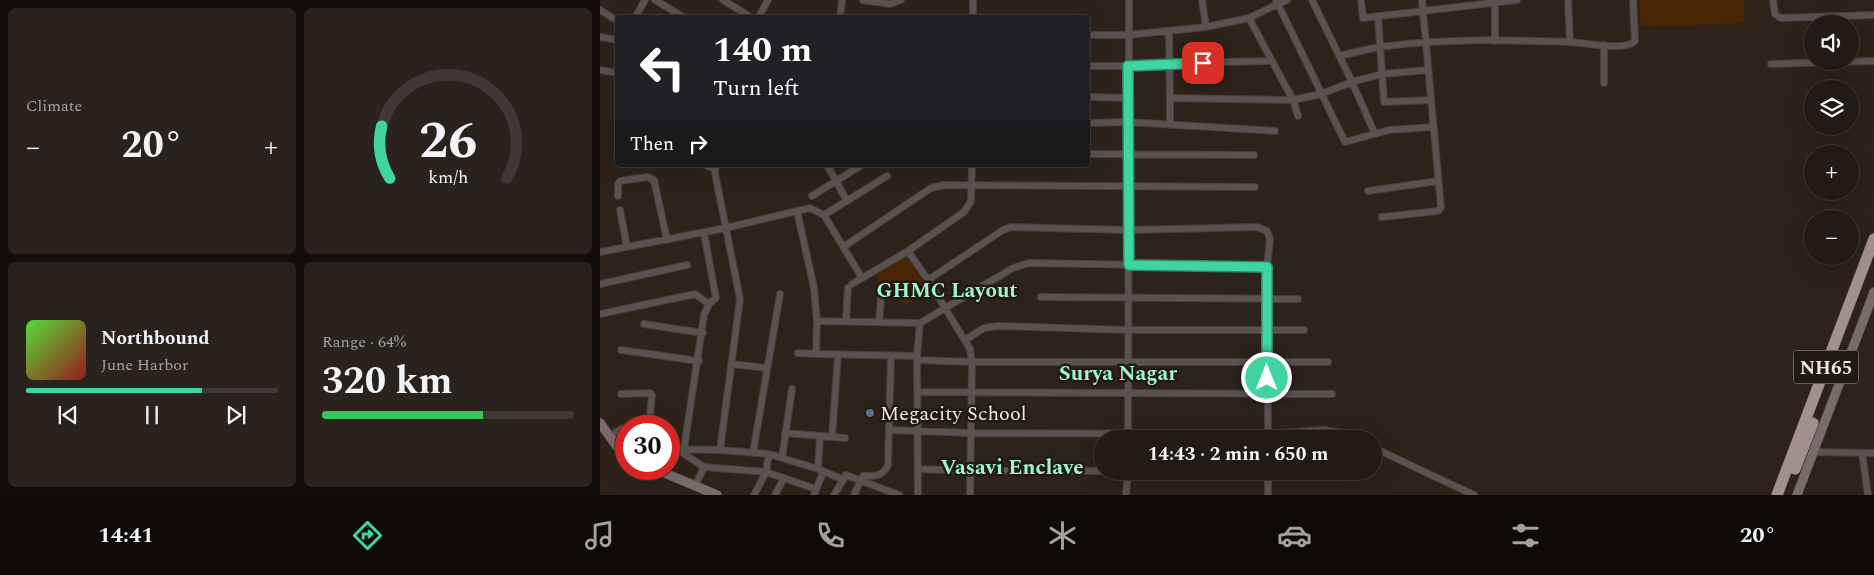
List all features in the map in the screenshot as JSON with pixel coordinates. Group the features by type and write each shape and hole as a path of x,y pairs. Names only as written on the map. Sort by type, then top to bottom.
{"highway":[{"name":"NH65","path":"1777,495 1874,239"},
{"name":"NH65","path":"1785,495 1874,255"}],"street":[{"path":"637,15 645,0"},
{"path":"655,0 680,15"},
{"path":"724,0 747,15"},
{"path":"760,15 768,0"},
{"path":"840,15 842,0"},
{"path":"863,0 890,4 901,0"},
{"path":"973,0 973,15"},
{"path":"1128,430 1129,155 1127,122 1129,0"},
{"path":"1202,0 1206,27"},
{"path":"1090,35 1128,35 1206,27 1249,18 1277,2 1287,0"},
{"path":"1312,0 1375,134"},
{"path":"1361,0 1363,18 1423,12 1495,1 1517,0"},
{"path":"1382,217 1440,210 1442,208 1430,100 1422,0"},
{"path":"1568,0 1570,42"},
{"path":"1339,56 1380,47 1425,43 1495,41 1629,45 1635,41 1633,0"},
{"path":"1773,0 1775,14 1781,18 1874,15"},
{"path":"1495,1 1495,41"},
{"path":"1277,2 1345,142 1389,130 1433,127"},
{"path":"600,10 615,19"},
{"path":"1378,16 1384,102 1430,100"},
{"path":"1249,18 1293,100 1298,116"},
{"path":"1169,32 1170,124"},
{"path":"600,37 615,40"},
{"path":"1604,45 1604,83"},
{"path":"1090,66 1272,61"},
{"path":"1771,64 1874,61"},
{"path":"600,70 615,72"},
{"path":"1170,98 1293,100 1321,94 1352,82 1382,74 1428,70"},
{"path":"1090,97 1128,98"},
{"path":"1090,123 1127,122 1275,130"},
{"path":"1090,154 1254,155"},
{"path":"716,167 740,299 720,450"},
{"path":"828,167 847,201"},
{"path":"812,196 858,167"},
{"path":"846,321 850,286 908,251 964,212 971,201 972,167"},
{"path":"824,215 888,176"},
{"path":"618,196 618,184 620,181 647,177 654,180 667,240"},
{"path":"1368,191 1438,181"},
{"path":"843,247 931,188 944,185 1254,187"},
{"path":"600,252 704,233 810,208 824,215 862,278"},
{"path":"620,210 627,247"},
{"path":"796,210 814,288 817,321 816,354"},
{"path":"928,280 1003,230 1011,227 1129,230 1263,228 1267,230 1269,235 1267,267 1268,430"},
{"path":"680,449 699,361 704,315 709,304 716,298 704,233"},
{"path":"908,251 970,349 972,362 970,495"},
{"path":"817,321 920,323 1023,264 1041,262 1267,267"},
{"path":"600,284 687,265"},
{"path":"1797,495 1874,292"},
{"path":"600,314 695,294 709,304"},
{"path":"753,453 780,294"},
{"path":"880,322 881,298"},
{"path":"1041,298 1298,299"},
{"path":"918,495 917,358 920,323"},
{"path":"644,324 703,333"},
{"path":"965,340 984,328 991,326 1128,330 1304,330"},
{"path":"621,350 699,361"},
{"path":"798,353 891,356 972,362 1328,362"},
{"path":"832,437 838,355"},
{"path":"854,495 863,476 881,474 886,471 888,465 891,356"},
{"path":"732,364 767,368"},
{"path":"782,458 792,389"},
{"path":"918,392 1332,394"},
{"path":"621,394 650,393 652,395 651,415"},
{"path":"600,423 603,432 615,442"},
{"path":"889,430 1094,435"},
{"path":"785,433 845,438"},
{"path":"680,449 704,467 766,472 815,492 820,470 820,436"},
{"path":"680,449 769,454 842,479"},
{"path":"1382,452 1474,495"},
{"path":"1814,452 1874,453"},
{"path":"1862,453 1868,495"},
{"path":"754,495 766,472 769,454"},
{"path":"695,486 704,467"},
{"path":"918,469 970,472 1094,471"},
{"path":"834,495 846,475 899,495"},
{"path":"775,495 784,478"},
{"path":"680,480 717,495"},
{"path":"1126,495 1127,480"},
{"path":"1268,480 1268,495"}],"shaded area":[{"path":"1639,0 1744,0 1745,23 1641,27"},
{"path":"907,255 929,289 908,304 878,294 878,269"}],"place":[{"name":"Megacity School","path":"870,413"}],"district":[{"name":"GHMC Layout","path":"947,290"},
{"name":"Surya Nagar","path":"1118,373"},
{"name":"Vasavi Enclave","path":"1012,467"}],"route":[{"path":"1203,63 1128,66 1129,265 1267,267 1267,378"}]}
